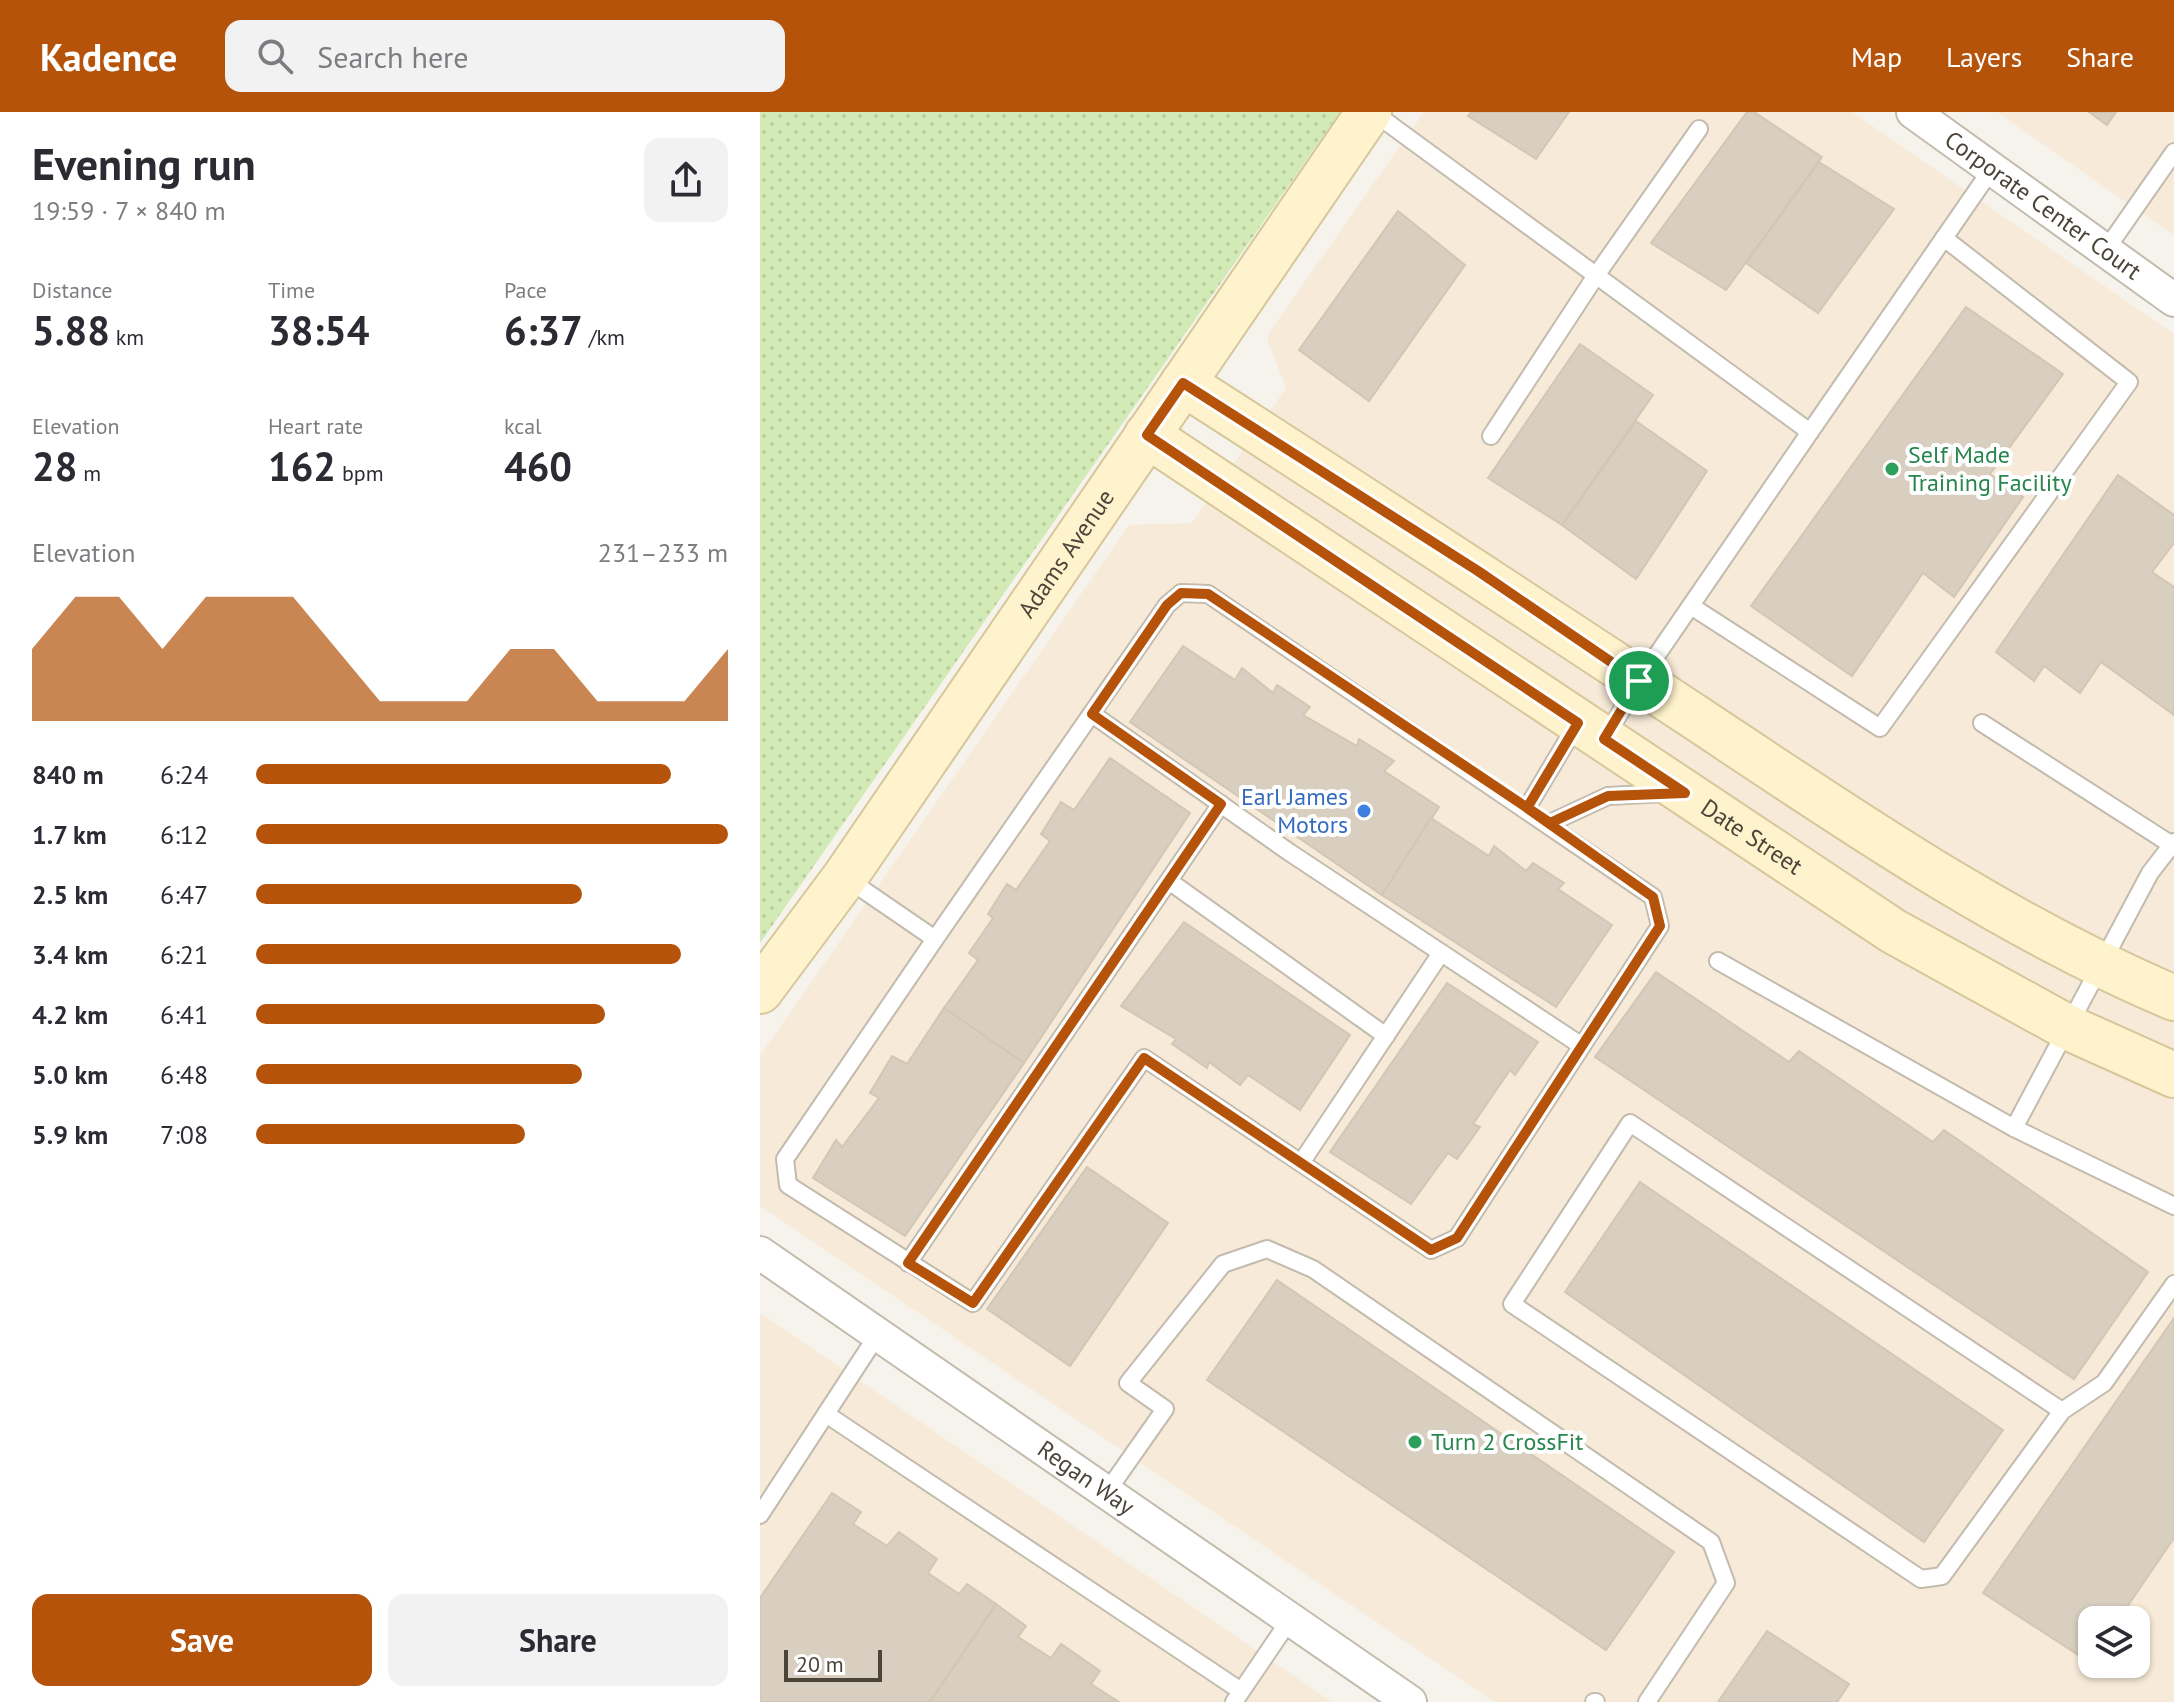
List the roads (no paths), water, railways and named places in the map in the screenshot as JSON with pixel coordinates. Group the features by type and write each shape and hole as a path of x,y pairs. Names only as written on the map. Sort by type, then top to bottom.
{"street":[{"name":"Adams Avenue","path":"760,991 845,877 1371,112"},
{"name":"Corporate Center Court","path":"1913,112 2174,300"},
{"path":"1183,383 1478,571 1936,877 2099,967 2174,998"},
{"name":"Date Street","path":"1147,435 1893,931 2067,1027 2174,1075"},
{"name":"Regan Way","path":"760,1253 1410,1702"}],"lane":[{"path":"1371,112 1810,432"},
{"path":"1491,436 1595,277 1699,129"},
{"path":"2105,251 2174,152"},
{"path":"1527,808 1591,731 1639,681 1991,170"},
{"path":"1691,606 1880,728 2129,382 1944,238"},
{"path":"1181,593 1208,594 1527,808 1653,897 1660,926 1457,1238 1431,1250 1144,1058 973,1303 788,1185 785,1159 1167,605 1181,593"},
{"path":"1092,714 1582,1046"},
{"path":"1982,723 2173,843 2150,873 2014,1128"},
{"path":"1550,823 1608,796 1685,793"},
{"path":"908,1263 1221,804"},
{"path":"845,877 935,939"},
{"path":"1169,881 1386,1036"},
{"path":"1301,1163 1441,953"},
{"path":"1718,961 2014,1128 2174,1206"},
{"path":"2062,1411 1630,1123 1512,1304 1921,1579 1942,1576 2062,1411 2104,1383 2174,1284"},
{"path":"1106,1493 1165,1409 1128,1383 1223,1264 1267,1249 1313,1269 1711,1542 1726,1583 1647,1702"},
{"path":"760,1515 878,1334"},
{"path":"826,1414 1237,1697 1291,1618"}],"place":[{"name":"Self Made Training Facility","path":"1892,469"},
{"name":"Earl James Motors","path":"1364,811"},
{"name":"Turn 2 CrossFit","path":"1415,1442"}]}
